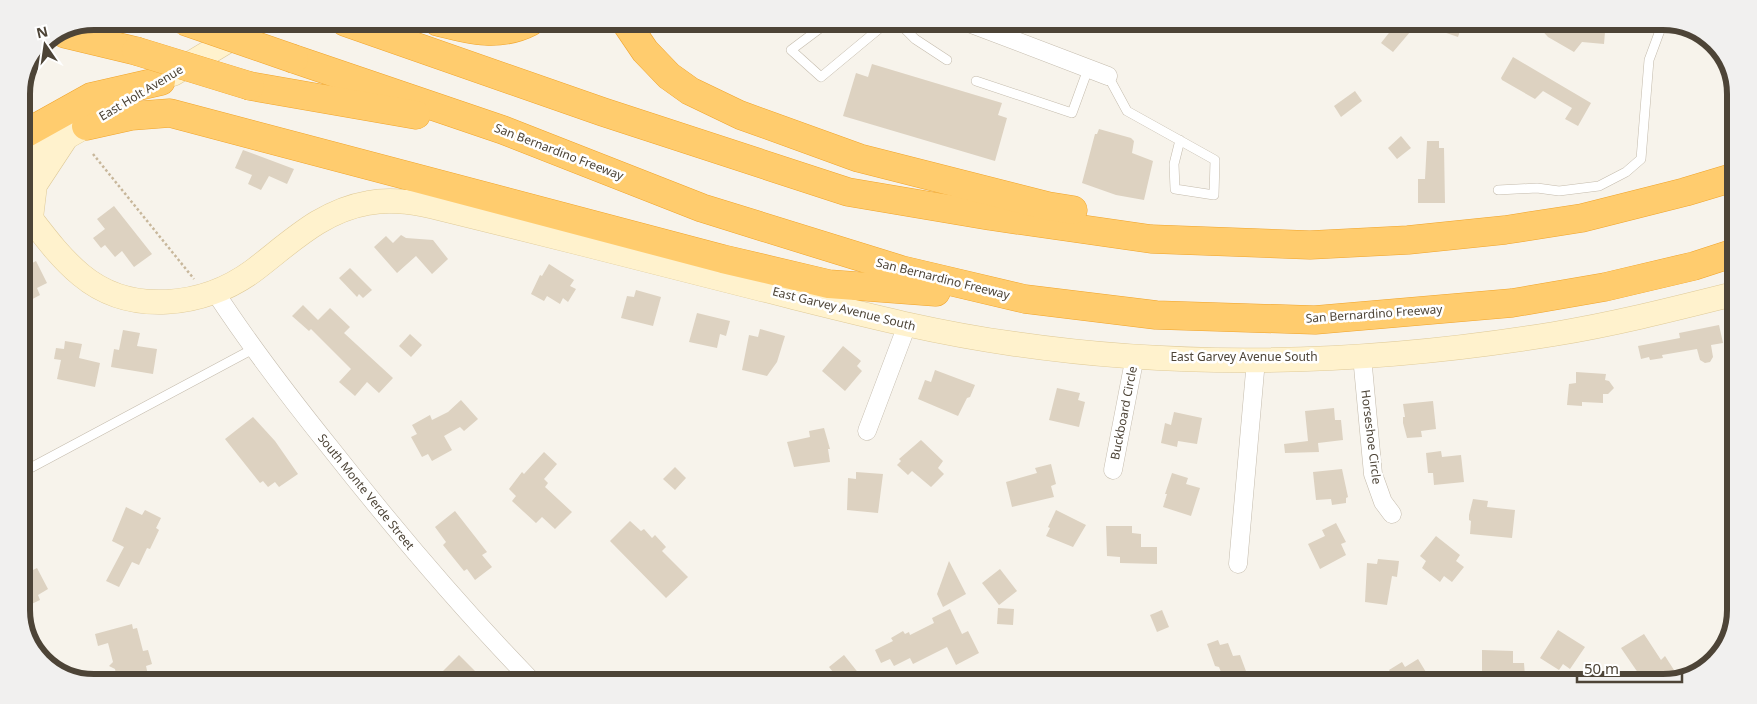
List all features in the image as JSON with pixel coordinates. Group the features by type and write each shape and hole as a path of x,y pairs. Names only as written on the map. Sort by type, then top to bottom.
{"highway":[{"name":"San Bernardino Freeway","path":"207,30 503,130 702,208 902,270 1025,299 1156,315 1315,320 1512,303 1605,287 1694,266 1727,255"},
{"path":"367,30 603,112 848,192 990,216 1150,239 1310,245 1408,240 1506,230 1582,218 1727,179"},
{"path":"477,30 491,33 510,30"},
{"path":"631,30 645,51 669,76 690,91 740,116 859,158 1048,206 1310,245"},
{"path":"69,35 136,51 250,86 503,130"},
{"path":"30,131 90,98 161,82"},
{"path":"76,132 131,116 170,113 723,259 829,284 1025,299"}],"street":[{"name":"East Holt Avenue","path":"30,158 247,30"},
{"path":"987,30 1108,76"},
{"path":"30,198 35,185 76,132"},
{"name":"East Garvey Avenue South","path":"30,220 56,251 81,275 96,286 116,294 156,302 192,299 215,292 247,275 304,230 324,218 369,202 394,201 443,209 907,325 1013,344 1135,356 1256,360 1362,356 1458,348 1558,334 1668,311 1727,296"},
{"name":"South Monte Verde Street","path":"215,292 253,349 381,512 440,582 525,674"},
{"path":"867,431 907,325"},
{"name":"Buckboard Circle","path":"1113,470 1135,356"},
{"name":"Horseshoe Circle","path":"1362,356 1373,474 1380,494 1392,514"},
{"path":"1238,564 1256,360"}],"lane":[{"path":"818,30 791,50 822,77 878,30"},
{"path":"906,30 915,39 947,60"},
{"path":"1498,190 1537,188 1559,191 1599,186 1626,172 1641,159 1650,60 1660,30"},
{"path":"976,81 1072,113 1088,69"},
{"path":"1108,76 1127,111 1180,140 1215,160 1214,195 1175,189 1174,164 1180,140"},
{"path":"30,468 253,349"}],"building":[{"path":"1391,30 1412,30 1393,52 1381,43"},
{"path":"1438,30 1460,30 1458,37"},
{"path":"1542,30 1600,30 1600,32 1605,32 1604,44 1582,42 1574,52 1548,37"},
{"path":"1513,57 1591,103 1578,126 1565,119 1572,108 1543,91 1535,99 1502,80 1501,78"},
{"path":"872,64 1002,103 998,115 1007,118 995,161 843,116 856,73 868,77"},
{"path":"1355,91 1362,101 1341,117 1334,106"},
{"path":"1099,129 1131,138 1134,141 1132,153 1153,161 1144,200 1116,195 1082,183 1095,134 1097,134"},
{"path":"1401,136 1411,148 1397,159 1388,148"},
{"path":"1427,141 1439,141 1439,148 1444,148 1445,203 1418,203 1418,179 1425,179"},
{"path":"243,150 294,169 287,184 269,176 261,190 248,184 252,175 235,168"},
{"path":"114,206 152,254 134,267 122,251 115,257 105,245 101,248 93,238 105,229 97,219"},
{"path":"401,235 406,238 433,240 448,259 432,274 416,256 397,273 374,247 386,236 393,243"},
{"path":"36,261 47,283 37,288 40,295 30,300 30,264"},
{"path":"549,264 574,280 570,286 576,289 568,302 563,298 560,304 547,296 544,301 531,294 540,275 542,276"},
{"path":"350,268 372,290 363,298 359,294 357,297 339,278"},
{"path":"636,290 661,297 653,326 621,318 627,296 634,297"},
{"path":"303,305 318,320 330,308 350,327 344,333 393,378 379,393 367,382 355,396 339,382 351,369 311,329 309,331 292,316"},
{"path":"697,313 730,321 726,336 720,334 717,348 689,342"},
{"path":"1719,325 1723,343 1711,345 1713,357 1710,362 1705,363 1700,360 1697,349 1662,355 1663,358 1650,360 1649,357 1641,359 1638,346 1680,338 1679,333"},
{"path":"760,329 785,336 777,362 767,376 742,370 749,335 758,337"},
{"path":"123,330 140,333 137,346 157,349 153,374 111,367 114,349 119,350"},
{"path":"410,334 422,345 411,357 399,346"},
{"path":"65,341 82,344 79,358 100,363 95,387 57,379 61,360 54,359 56,348 64,349"},
{"path":"843,346 861,361 857,366 862,371 845,391 822,371"},
{"path":"935,370 975,385 958,416 918,399 925,380 931,382"},
{"path":"1576,372 1606,374 1605,380 1609,381 1614,388 1608,394 1603,394 1603,403 1582,402 1582,406 1567,405 1569,384 1576,383"},
{"path":"1057,388 1080,393 1078,400 1085,402 1079,427 1049,420"},
{"path":"461,400 478,419 464,431 460,427 444,436 452,450 432,461 428,454 422,457 411,437 417,434 412,425 430,415 432,420 448,412"},
{"path":"1433,401 1436,429 1421,431 1422,437 1407,438 1403,423 1403,417 1405,417 1403,404"},
{"path":"1334,408 1335,420 1341,420 1343,440 1318,443 1319,452 1285,453 1284,444 1308,441 1305,411"},
{"path":"1174,412 1202,418 1197,444 1178,441 1177,447 1161,443 1165,423 1171,425"},
{"path":"253,417 275,441 298,474 279,487 275,482 268,487 263,481 260,483 225,439"},
{"path":"824,428 830,449 828,449 830,462 794,467 787,442 810,437 809,431"},
{"path":"921,440 943,461 938,468 944,474 931,487 912,471 908,475 897,465 901,461 899,459"},
{"path":"1441,451 1442,457 1461,455 1464,482 1434,485 1433,473 1428,473 1426,453"},
{"path":"544,452 557,464 544,479 548,483 545,487 572,512 555,529 542,517 536,523 512,501 516,496 509,489 522,472 524,474"},
{"path":"1051,464 1056,484 1051,486 1054,497 1012,507 1006,482 1037,473 1035,468"},
{"path":"675,467 686,478 675,490 663,479"},
{"path":"1342,469 1348,497 1346,498 1346,503 1332,505 1331,499 1316,500 1313,472"},
{"path":"856,472 883,474 878,513 847,510 848,478 856,479"},
{"path":"1172,473 1188,478 1186,484 1200,488 1191,516 1163,507"},
{"path":"1473,499 1488,501 1487,507 1515,510 1512,538 1470,534 1471,521 1469,520 1469,515"},
{"path":"126,507 142,515 145,510 161,518 156,528 159,530 150,549 147,548 139,565 132,562 119,587 106,581 124,547 112,541"},
{"path":"1056,510 1086,525 1073,547 1046,536"},
{"path":"455,511 487,552 482,555 492,567 475,580 467,569 464,571 443,545 446,542 435,527"},
{"path":"630,521 641,531 644,529 652,538 655,535 666,547 662,551 688,577 666,598 610,541"},
{"path":"1336,523 1346,542 1341,544 1346,555 1320,569 1308,544 1325,536 1322,530"},
{"path":"1106,526 1132,526 1132,533 1141,534 1141,547 1157,547 1157,564 1120,563 1120,557 1107,556"},
{"path":"1436,536 1460,555 1456,561 1464,567 1452,582 1444,576 1440,582 1422,568 1426,561 1420,556"},
{"path":"1378,559 1399,561 1397,577 1392,576 1387,605 1365,602 1367,563 1377,564"},
{"path":"949,561 966,594 943,607 937,594"},
{"path":"37,568 48,589 38,595 40,600 30,605 30,572"},
{"path":"1000,569 1017,591 999,605 982,583"},
{"path":"998,608 1014,609 1013,625 997,624"},
{"path":"950,609 962,634 968,631 979,653 956,665 947,647 913,664 910,658 894,666 890,659 881,663 875,650 893,641 891,638 903,631 905,634 909,632 910,635 934,623 932,618"},
{"path":"1162,610 1169,627 1157,632 1150,615"},
{"path":"132,624 133,629 137,628 143,651 148,650 152,664 146,666 148,674 116,674 115,669 109,666 113,662 108,643 98,646 95,634"},
{"path":"1558,630 1585,647 1570,669 1563,664 1559,670 1540,658"},
{"path":"1644,634 1661,660 1665,656 1674,670 1663,674 1639,674 1621,648"},
{"path":"1218,640 1220,645 1228,643 1233,656 1240,655 1247,674 1222,674 1219,667 1215,666 1207,644"},
{"path":"1482,650 1513,651 1513,663 1524,663 1525,674 1482,674"},
{"path":"459,655 478,674 440,674"},
{"path":"844,655 859,674 834,674 829,667"},
{"path":"1418,659 1427,674 1391,674 1389,670 1402,662 1405,667"}]}
